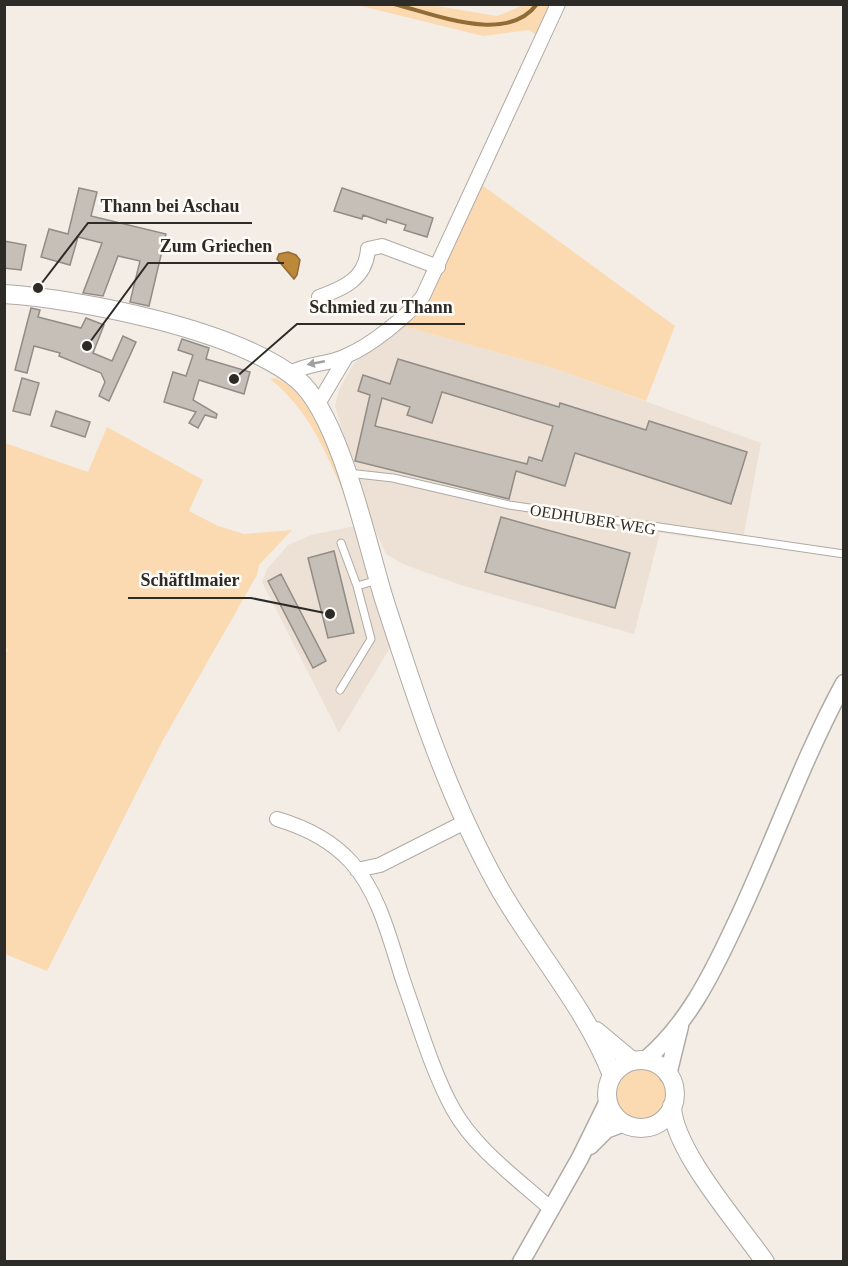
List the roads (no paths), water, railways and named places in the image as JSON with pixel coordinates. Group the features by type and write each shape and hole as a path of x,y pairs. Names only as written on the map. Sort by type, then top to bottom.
{"main road":[{"path":"4,294 74,302 146,318 251,352 288,374 318,404 326,418 345,472 433,747 465,822 519,920 590,1026 612,1076"},
{"path":"590,1026 639,1061 656,1064 668,1075 674,1086 672,1117 701,1174"},
{"path":"639,1061 619,1068 612,1076 608,1086 608,1101 611,1110 624,1123 636,1127 649,1126 667,1115 672,1106"},
{"path":"649,1126 669,1138 701,1174 765,1262"}],"street":[{"path":"318,404 346,357 413,310 438,267 558,4"},
{"path":"320,297 333,293 358,276 367,264 368,249 382,246 438,267"},
{"path":"288,374 309,364 346,357"},
{"path":"639,1061 681,1022 724,949 816,738 843,683"},
{"path":"277,819 298,825 336,848 357,870 381,915 435,1067 453,1110 490,1154 551,1209"},
{"path":"357,870 380,865 465,822"},
{"path":"668,1075 681,1022"},
{"path":"521,1262 580,1158 608,1101"},
{"path":"580,1158 606,1130 624,1123"}],"lane":[{"name":"OEDHUBER WEG","path":"345,472 393,478 509,505 661,530 843,554"},
{"path":"340,690 371,639 357,586 341,543"},
{"path":"357,586 378,580"}],"waterway":[{"path":"394,4 449,19 489,25 508,23 524,16 537,4"}],"place":[{"name":"Thann bei Aschau","path":"38,288"},
{"name":"Zum Griechen","path":"87,346"},
{"name":"Schmied zu Thann","path":"234,379"},
{"name":"Schäftlmaier","path":"330,614"}]}
